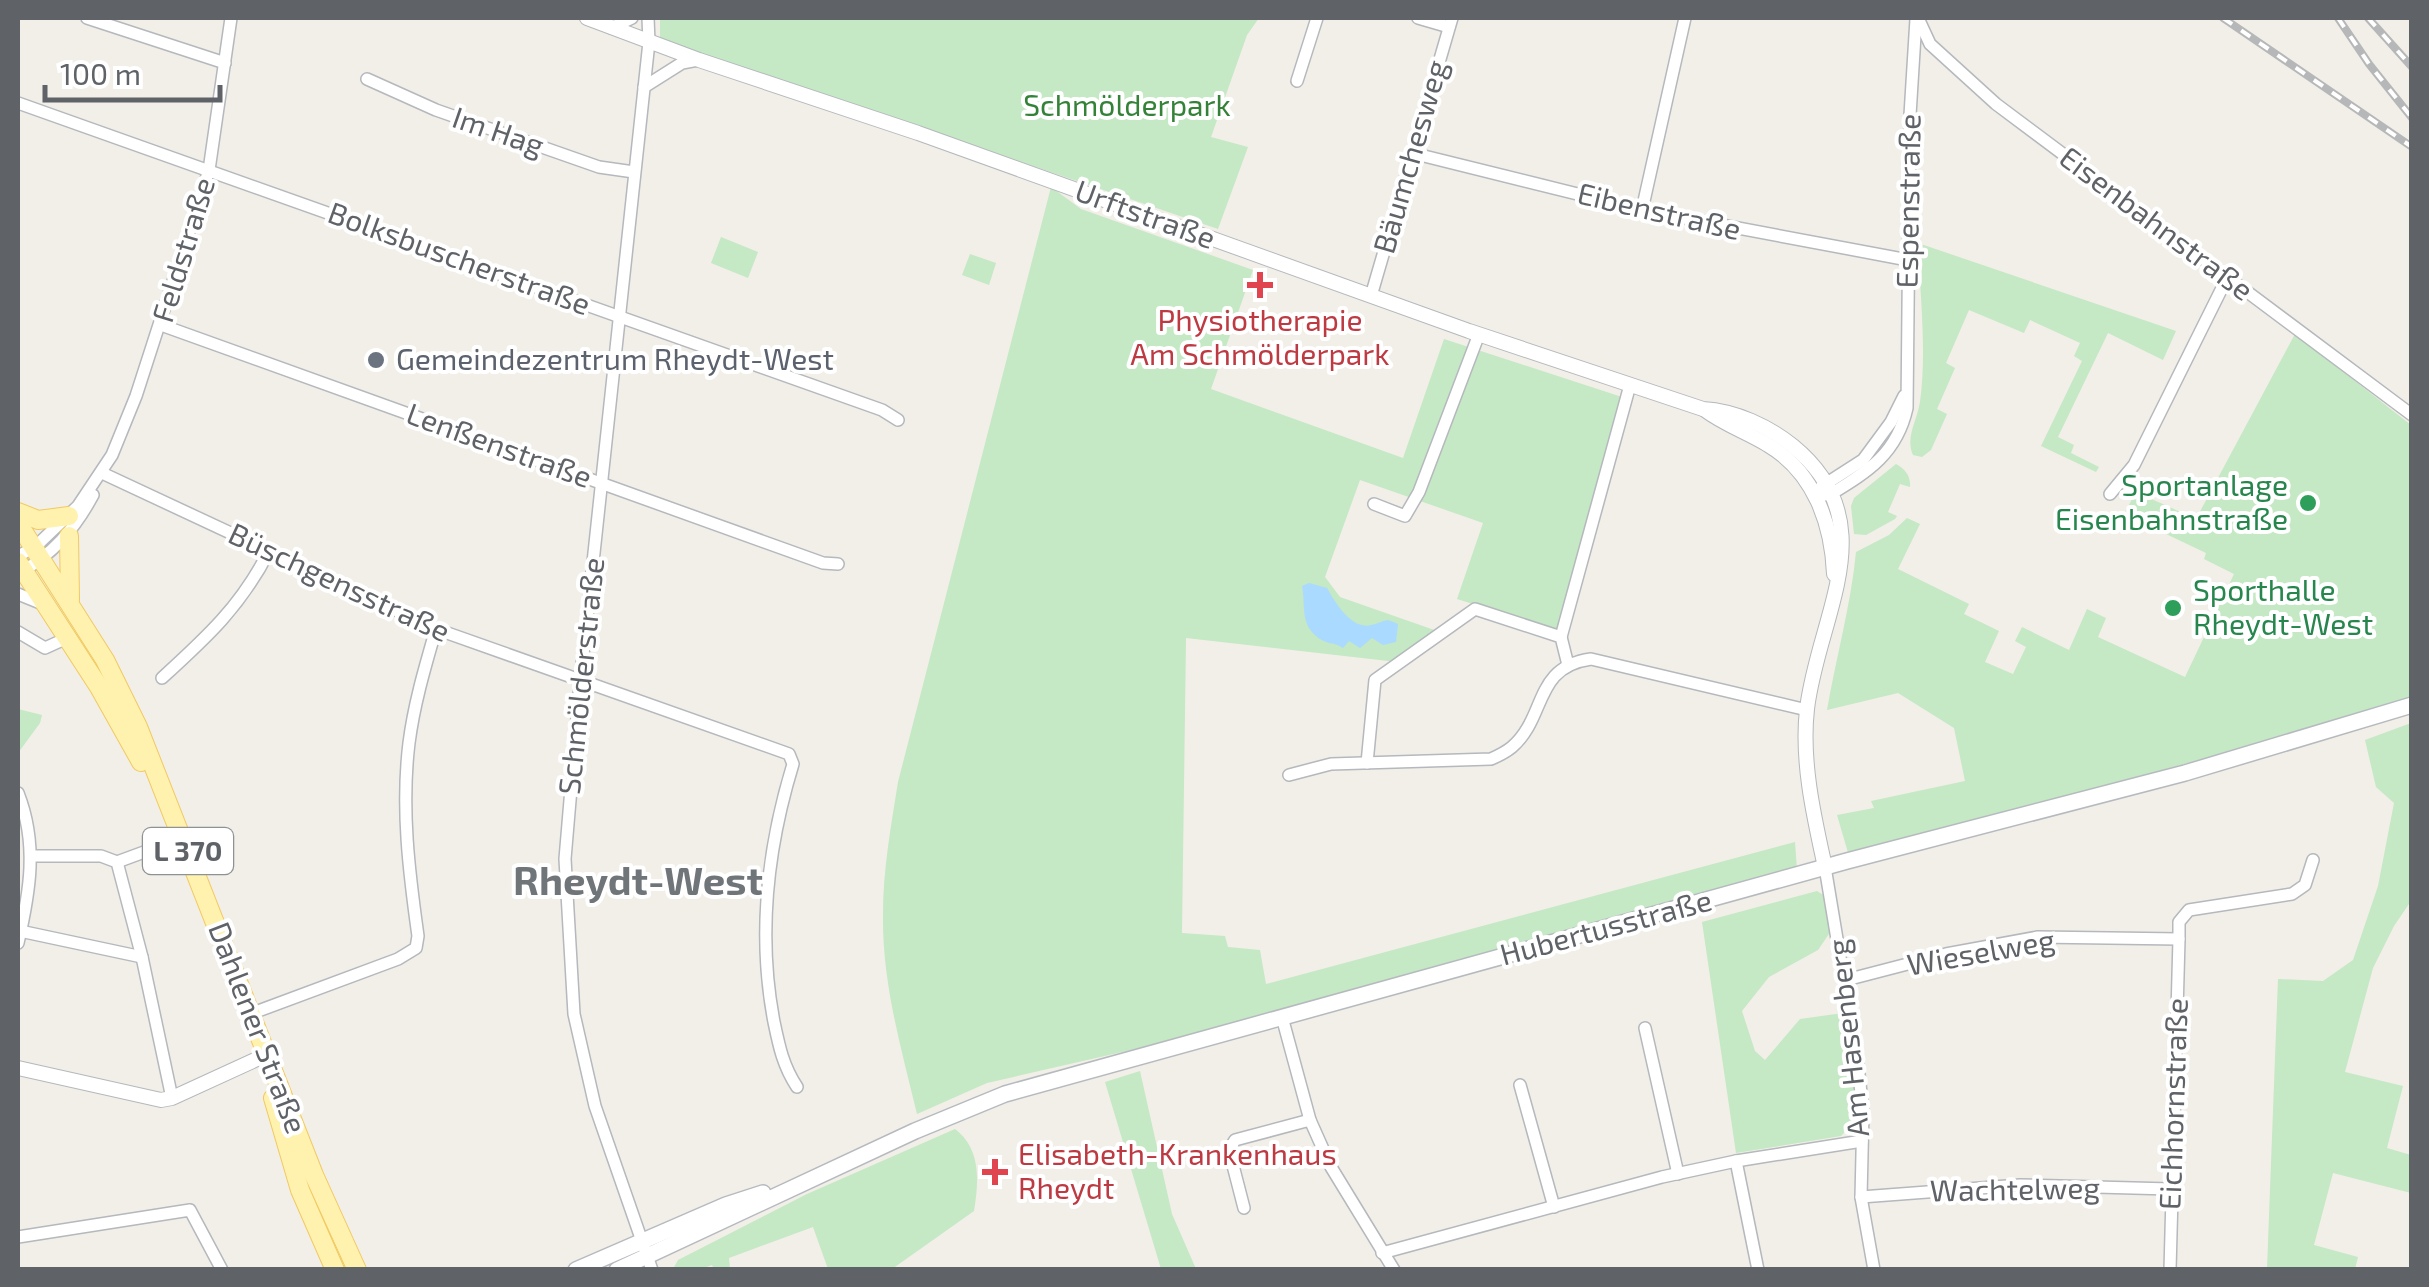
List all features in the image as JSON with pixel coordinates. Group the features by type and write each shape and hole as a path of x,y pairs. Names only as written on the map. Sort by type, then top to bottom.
{"main road":[{"path":"18,512 38,520 69,516"},
{"name":"Dahlener Straße","path":"18,523 105,660 162,783 314,1176 356,1270"},
{"path":"69,536 70,601"},
{"name":"Dahlener Straße","path":"19,566 144,768 258,1059 300,1190 334,1270"},
{"name":"Hubertusstraße","path":"617,1270 726,1205 810,1179 1006,1094 1825,867 2185,772 2412,704"},
{"name":"Hubertusstraße","path":"576,1270 647,1255"}],"street":[{"path":"87,18 225,64"},
{"name":"Feldstraße","path":"38,553 69,536 97,489 136,396 209,170 231,18"},
{"name":"Urftstraße","path":"587,18 1479,334 1704,409 1774,448 1815,494 1830,532 1834,595"},
{"path":"610,28 632,18"},
{"name":"Schmölderstraße","path":"647,1255 594,1106 574,1014 565,858 580,682 649,42 648,18"},
{"path":"1297,81 1318,18"},
{"path":"1418,18 1450,22"},
{"path":"1642,210 1684,18"},
{"name":"Espenstraße","path":"1828,488 1870,469 1895,443 1907,408 1910,115 1918,18"},
{"name":"Eisenbahnstraße","path":"1918,18 1930,44 1996,104 2412,415"},
{"name":"Bäumchesweg","path":"1371,296 1450,22"},
{"path":"644,87 682,63 699,60"},
{"name":"Im Hag","path":"367,79 453,116 599,166 634,172"},
{"name":"Bolksbuscherstraße","path":"18,103 882,410 898,420"},
{"name":"Eibenstraße","path":"1412,153 1642,210 1908,260"},
{"path":"2110,494 2134,466 2227,278"},
{"name":"Lenßenstraße","path":"161,325 823,562 838,564"},
{"path":"1374,504 1406,516 1419,492 1479,334"},
{"path":"1568,665 1561,636 1630,384"},
{"name":"Urftstraße","path":"1704,409 1721,410 1780,436 1798,450 1828,488 1842,527 1844,555 1807,710 1810,785 1825,867"},
{"name":"Feldstraße","path":"38,553 102,473"},
{"name":"Büschgensstraße","path":"102,473 436,630 789,754 794,764 770,858 765,965 785,1069 797,1087"},
{"path":"1815,494 1828,488"},
{"path":"162,678 232,611 269,552"},
{"path":"19,566 38,553"},
{"path":"18,594 45,605"},
{"path":"1367,763 1376,680 1474,609 1561,636"},
{"path":"250,1014 398,959 416,948 418,936 407,859 409,742 436,630"},
{"path":"18,632 45,648 66,638"},
{"path":"1289,775 1331,764 1491,760 1512,748 1522,736 1546,686 1568,665 1591,659 1807,710"},
{"path":"18,792 32,856 19,937 142,957"},
{"path":"32,856 101,856 117,862 174,841"},
{"path":"2179,940 2179,922 2189,910 2292,894 2305,885 2313,860"},
{"path":"117,862 172,1098"},
{"name":"Am Hasenberg","path":"1825,867 1864,1112 1860,1197 1874,1270"},
{"name":"Wieselweg","path":"1846,980 1946,954 2038,937 2179,940"},
{"name":"Eichhornstraße","path":"2170,1270 2179,940"},
{"path":"1282,1017 1310,1120 1331,1166 1394,1270"},
{"path":"1645,1028 1678,1174"},
{"path":"18,1068 147,1099 172,1098 258,1059"},
{"path":"1520,1086 1554,1207"},
{"path":"1244,1208 1229,1150 1235,1140 1310,1120"},
{"path":"1382,1253 1678,1174 1862,1141"},
{"path":"1736,1161 1758,1270"},
{"name":"Wachtelweg","path":"1860,1197 2020,1184 2170,1188"},
{"path":"18,1237 190,1210 222,1270"}],"green space":[{"name":"Schmölderpark","path":"660,18 1259,18 1247,35 1211,137 1248,147 1218,229 660,39"},
{"path":"1051,187 1081,209 1253,270 1211,389 1403,458 1444,339 1622,397 1558,631 1457,599 1483,523 1360,480 1325,577 1340,597 1440,632 1397,662 1186,638 1182,933 1225,936 1228,947 1260,950 1266,984 1795,842 1797,870 1201,1034 987,1083 917,1114 886,965 883,897 890,832 898,782"},
{"path":"721,237 758,252 748,278 711,263"},
{"path":"1918,243 2176,331 2163,360 2108,333 2058,437 2074,445 2071,453 2099,467 2096,472 2041,446 2082,361 2074,356 2080,343 2030,320 2024,333 1969,310 1946,363 1955,368 1937,409 1947,414 1931,450 1922,457 1913,455 1911,436 1920,402 1923,363"},
{"path":"970,254 996,263 989,285 962,275"},
{"path":"2295,334 2411,425 2411,698 2363,715 1849,856 1837,815 1874,808 1871,801 1965,781 1954,728 1898,693 1827,710 1856,552 1889,535 1907,518 1920,524 1898,569 1969,604 1964,614 1999,631 1985,662 2013,674 2026,647 2015,641 2022,627 2069,650 2087,609 2106,618 2098,637 2185,677 2234,574 2204,559 2206,553 2124,514 2136,492 2196,519"},
{"path":"1896,464 1907,473 1910,483 1910,487 1900,484 1888,512 1897,516 1866,535 1854,534 1854,498"},
{"path":"18,709 42,715 18,753"},
{"path":"2411,723 2411,901 2373,968 2345,1072 2403,1086 2387,1148 2411,1155 2411,1193 2333,1173 2314,1245 2358,1257 2355,1269 2267,1269 2278,979 2323,981 2353,960 2378,886 2394,803 2376,787 2365,740"},
{"path":"1817,891 1825,896 1831,931 1818,950 1769,977 1742,1011 1755,1051 1765,1060 1800,1019 1843,1013 1858,1117 1841,1136 1736,1153 1702,922"},
{"path":"1140,1071 1172,1214 1196,1269 1161,1269 1105,1082"},
{"path":"955,1129 974,1156 974,1211 892,1269 828,1269 813,1227 729,1258 730,1269 714,1269 712,1265 673,1269 678,1260 807,1194"}],"water":[{"path":"1309,583 1327,588 1357,624 1388,620 1398,624 1396,642 1383,645 1372,638 1360,648 1349,641 1343,648 1320,639 1309,628 1305,615 1302,586"}],"railway":[{"path":"2223,18 2412,147"},
{"path":"2338,18 2412,118"},
{"path":"2368,18 2412,67"}],"place":[{"name":"Physiotherapie Am Schmölderpark","path":"1260,285"},
{"name":"Gemeindezentrum Rheydt-West","path":"376,360"},
{"name":"Sportanlage Eisenbahnstraße","path":"2308,503"},
{"name":"Sporthalle Rheydt-West","path":"2173,608"},
{"name":"Elisabeth-Krankenhaus Rheydt","path":"995,1172"}],"district":[{"name":"Rheydt-West","path":"638,881"}]}
